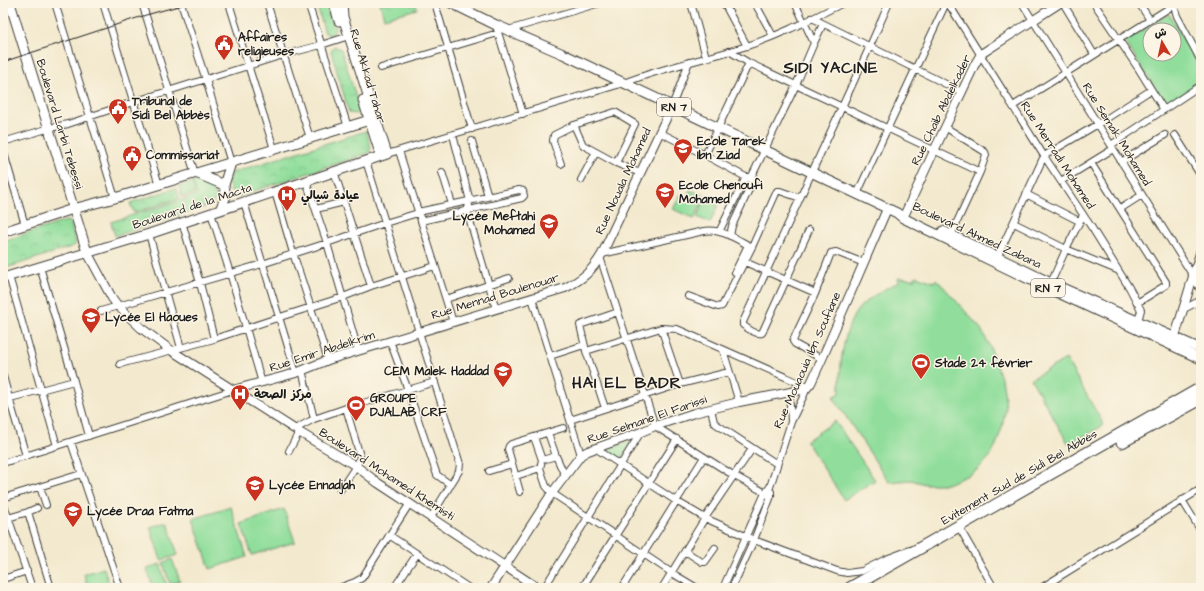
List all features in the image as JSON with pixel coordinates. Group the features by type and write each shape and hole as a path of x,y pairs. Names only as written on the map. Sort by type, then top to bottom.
{"highway":[{"name":"Evitement Sud de Sidi Bel Abbès","path":"850,588 960,529 1201,388"},
{"name":"Evitement Sud de Sidi Bel Abbès","path":"960,529 1201,399"},
{"name":"Evitement Sud de Sidi Bel Abbès","path":"861,588 928,547"}],"main road":[{"name":"Boulevard Larbi Tebessi","path":"10,3 50,128 87,252"},
{"name":"Rue Akkad Tahar","path":"334,3 384,155"},
{"name":"Rue Akkad Tahar","path":"342,3 346,37"},
{"name":"RN 7","path":"455,5 497,29 508,30 563,54 902,215"},
{"path":"3,232 73,209 116,198 373,119"},
{"name":"Boulevard de la Macta","path":"6,277 149,234 384,155"},
{"path":"220,210 226,196 224,185 231,163"},
{"path":"196,173 224,185"},
{"path":"226,196 240,204"},
{"name":"Boulevard Ahmed Zabana","path":"902,215 952,235 996,260"},
{"name":"Boulevard Ahmed Zabana","path":"902,215 1050,286 1155,334 1174,342 1201,349"},
{"name":"Boulevard Ahmed Zabana","path":"1119,317 1138,321 1155,334"},
{"name":"Boulevard Ahmed Zabana","path":"1174,342 1201,359"}],"street":[{"path":"55,3 116,198"},
{"path":"103,3 132,102 159,185"},
{"path":"142,3 196,173"},
{"path":"181,3 231,163"},
{"path":"229,3 274,149"},
{"path":"267,3 310,138"},
{"path":"308,3 348,127"},
{"path":"435,3 472,129"},
{"path":"455,5 469,3"},
{"path":"508,30 600,3"},
{"path":"690,3 706,57"},
{"path":"724,3 747,46"},
{"path":"755,3 773,36"},
{"path":"795,3 814,43"},
{"path":"384,155 523,114 689,62 747,46 804,22 842,3"},
{"path":"809,230 762,333 759,334 743,325 743,322 811,172 889,3"},
{"path":"857,194 947,3"},
{"name":"Rue Merradi Mohamed","path":"947,3 1083,215 1137,303 1141,312 1138,321"},
{"name":"Rue Semak Mohamed","path":"1022,3 1067,73 1201,291"},
{"path":"1062,3 1094,54"},
{"name":"Rue Chaïb Abdelkader","path":"902,215 981,54 1062,3"},
{"path":"1094,3 1138,68 1164,110"},
{"path":"1139,3 1150,20"},
{"path":"1013,106 1067,73 1173,4 1177,16 1201,61"},
{"path":"812,18 962,92"},
{"path":"720,230 765,150 823,24"},
{"path":"381,68 449,48 497,29 523,114"},
{"path":"3,142 90,117 132,102 283,55 322,46 346,37"},
{"path":"728,51 749,63 980,172"},
{"name":"Rue Nouala Mohamed","path":"595,265 601,256 672,106 689,62"},
{"path":"706,155 749,63"},
{"path":"1061,181 1091,163 1201,85"},
{"path":"996,260 1044,156 1151,90"},
{"path":"561,164 553,141 555,134 574,125 615,112 634,123 635,126 616,163"},
{"path":"574,125 582,143 616,163 640,173"},
{"path":"945,127 985,152 986,156 952,235"},
{"path":"659,132 750,178"},
{"path":"453,135 470,201 467,211 496,309"},
{"path":"1121,162 1165,135"},
{"path":"1175,135 1201,176"},
{"path":"472,141 488,196"},
{"path":"3,150 25,225"},
{"path":"399,151 453,322"},
{"path":"581,180 596,152"},
{"path":"366,160 418,333 435,382 460,464 459,471 431,517"},
{"path":"1091,163 1165,280 1166,285 1137,303"},
{"path":"334,171 371,286"},
{"path":"442,172 452,204"},
{"path":"730,236 732,226 750,178"},
{"path":"306,181 327,243 358,350"},
{"path":"101,311 262,264 418,213 452,204 519,190 523,191 525,196 522,198 421,221"},
{"path":"688,296 718,307 722,306 745,262 777,192 780,191 800,198"},
{"path":"275,192 310,308 328,360"},
{"path":"1026,194 1079,221"},
{"path":"1120,209 1142,195"},
{"path":"316,209 344,202"},
{"path":"240,204 262,264 314,419"},
{"name":"Rue Mouaouia Ibn Soufiane","path":"723,588 765,493 770,487 791,422 822,359 887,209"},
{"path":"211,213 262,383"},
{"path":"1050,286 1083,215"},
{"path":"182,222 200,283 214,339"},
{"path":"1014,223 1066,249 1117,270"},
{"path":"732,226 720,230 704,231 601,256 626,339 655,426 733,475 771,496"},
{"path":"720,230 748,245 735,272"},
{"path":"149,234 182,348"},
{"path":"1174,342 1182,310 1201,250"},
{"name":"Boulevard Mohamed Khemisti","path":"87,252 118,306 133,321 172,351 356,466 410,504 538,588"},
{"path":"822,359 794,344 793,341 815,294 831,253 836,252 864,263"},
{"path":"745,262 811,292"},
{"name":"Rue Mennad Boulenouar","path":"418,333 565,288 588,273 595,265"},
{"path":"120,364 214,339 435,266"},
{"path":"40,267 89,436"},
{"path":"6,277 42,390 57,446"},
{"path":"446,299 509,278"},
{"path":"532,298 581,455"},
{"path":"1182,310 1201,300"},
{"path":"605,408 579,327 581,324 618,312"},
{"path":"550,356 626,339 661,328 677,330 807,388"},
{"path":"661,328 680,384"},
{"name":"Rue Emir Abdelkrim","path":"233,390 299,372 358,350 418,333"},
{"path":"390,341 437,475 451,485"},
{"path":"723,350 739,402"},
{"path":"570,420 680,384 729,372"},
{"path":"3,376 6,399 26,456"},
{"path":"6,399 74,381"},
{"path":"289,450 297,430 314,419 435,382"},
{"name":"Rue Selmane El Farissi","path":"491,588 552,493 581,455 595,448 655,426 711,409 807,388"},
{"path":"3,463 233,390"},
{"path":"789,392 791,422"},
{"path":"340,490 360,460 360,454 346,408"},
{"path":"711,409 714,422 716,424 777,464"},
{"path":"520,492 508,446 563,428"},
{"path":"544,588 622,465 641,432"},
{"path":"548,433 565,476"},
{"path":"534,437 542,460 540,468 546,486 552,493 697,588"},
{"path":"582,588 677,439"},
{"path":"71,442 120,588"},
{"path":"595,448 676,501 705,518 746,537 847,573 862,571 900,552 928,547"},
{"path":"662,588 705,518 752,449"},
{"path":"542,460 556,456"},
{"path":"622,588 704,457"},
{"path":"489,471 512,464"},
{"path":"516,476 540,468"},
{"path":"3,498 81,474"},
{"path":"40,487 46,505"},
{"path":"732,588 754,540 771,496 770,487"},
{"path":"1041,588 1201,488"},
{"path":"1182,500 1201,531"},
{"path":"3,502 32,588"},
{"path":"339,588 349,587 362,578 410,504"},
{"path":"8,518 37,508"},
{"path":"28,512 51,588"},
{"path":"960,529 994,588"},
{"path":"389,535 469,588"},
{"path":"685,551 702,562 706,562 716,548"},
{"path":"394,588 417,554"},
{"path":"3,579 27,571"},
{"path":"398,582 407,588"}],"green space":[{"path":"316,3 326,3 335,29 331,36 325,33"},
{"path":"380,3 416,3 417,9 384,18"},
{"path":"1169,14 1174,22 1156,22"},
{"path":"1142,31 1142,62 1182,62 1182,36 1201,69 1201,83 1165,105 1125,41"},
{"path":"334,46 341,49 360,110 356,114 349,113 331,51"},
{"path":"366,131 371,147 369,153 239,196 231,192 228,180 231,173"},
{"path":"197,180 211,187 216,197 212,205 115,236 111,222 196,195 193,181"},
{"path":"192,182 196,193 182,197 179,186"},
{"path":"176,188 180,198 134,213 130,203"},
{"path":"690,190 705,196 694,219 673,209 681,194 687,197"},
{"path":"705,199 718,205 710,223 697,217"},
{"path":"66,221 70,222 76,243 74,246 3,269 3,241"},
{"name":"Stade 24 février","path":"916,276 934,282 936,279 981,329 991,349 1003,384 1006,407 1002,428 996,445 988,459 978,469 971,474 947,484 925,484 911,480 889,482 833,397 840,393 840,372 843,348 854,315 860,307 884,289 899,282 898,278 915,279"},
{"path":"1066,359 1104,425 1069,445 1031,379"},
{"path":"835,421 875,480 844,500 806,441"},
{"path":"633,440 620,460 605,450"},
{"path":"231,507 247,557 210,569 193,519"},
{"path":"284,509 295,542 252,555 241,524"},
{"path":"167,522 178,555 161,560 150,527"},
{"path":"172,559 180,581 170,584 163,563"},
{"path":"160,564 167,586 163,588 153,588 147,569"},
{"path":"104,568 110,588 88,588 84,574"}],"tram line":[{"path":"3,62 146,15 189,3"}],"place":[{"name":"Affaires religieuses","path":"224,61"},
{"name":"Tribunal de Sidi Bel Abbès","path":"118,125"},
{"name":"Ecole Tarek Ibn Ziad","path":"683,165"},
{"name":"Commissariat","path":"132,172"},
{"name":"Ecole Chenoufi Mohamed","path":"665,209"},
{"name":"عيادة شيالي","path":"287,212"},
{"name":"Lycée Meftahi Mohamed","path":"549,240"},
{"name":"Lycée El Haoues","path":"91,334"},
{"name":"Stade 24 février","path":"921,380"},
{"name":"CEM Malek Haddad","path":"503,388"},
{"name":"مركز الصحة","path":"240,411"},
{"name":"GROUPE DJALAB CRF","path":"356,422"},
{"name":"Lycée Ennadjah","path":"255,502"},
{"name":"Lycée Draa Fatma","path":"73,528"}],"district":[{"name":"SIDI YACINE","path":"831,67"},
{"name":"HAI EL BADR","path":"627,382"}]}
